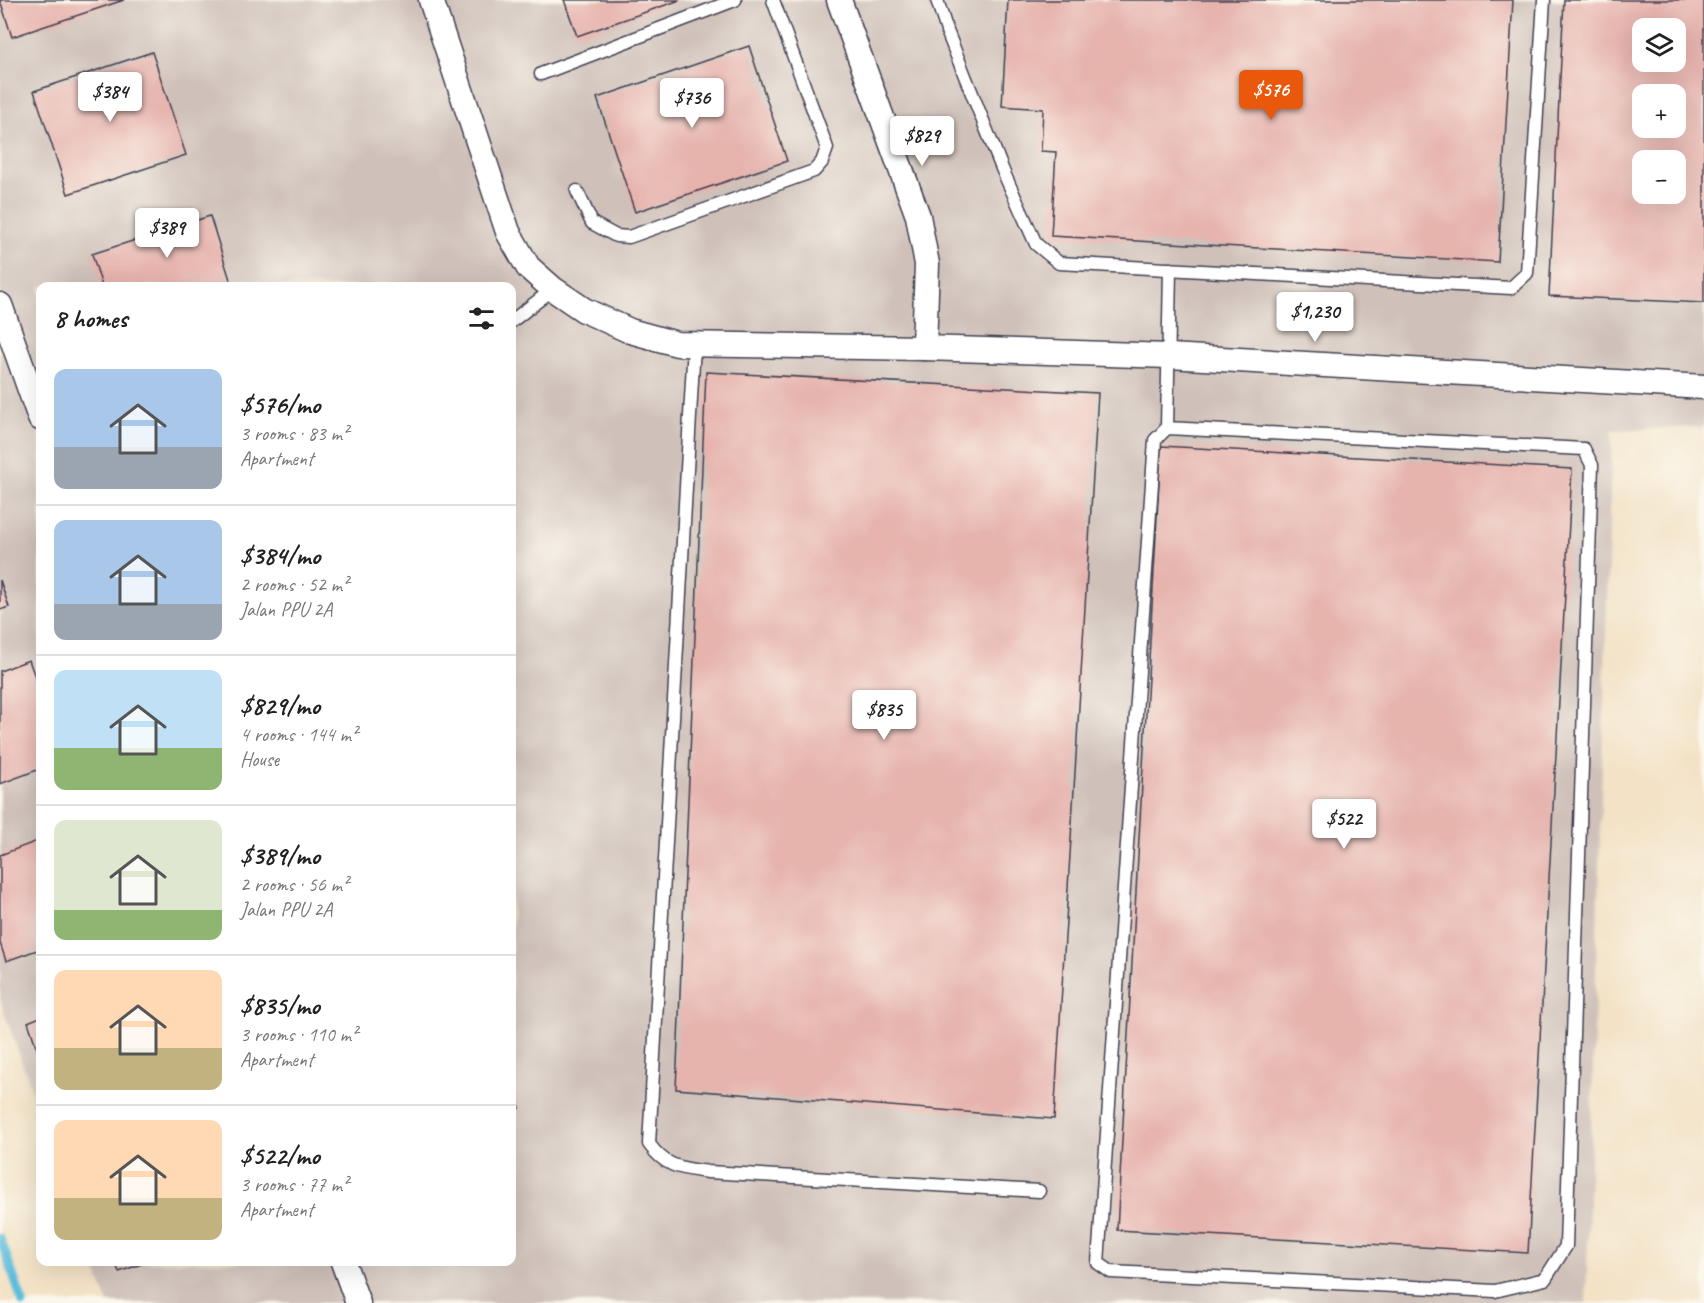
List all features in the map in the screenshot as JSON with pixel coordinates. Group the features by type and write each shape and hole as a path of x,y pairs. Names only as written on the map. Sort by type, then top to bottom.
{"street":[{"path":"431,0 508,232 528,267 553,289 584,310 630,331 677,344 694,345 924,348 1169,356 1704,387"},
{"path":"839,0 918,216 927,264 924,348"},
{"path":"0,305 36,407"},
{"path":"344,1266 358,1303"}],"lane":[{"path":"541,74 735,0"},
{"path":"577,191 592,223 616,236 629,237 814,171 822,162 826,148 773,0"},
{"path":"938,0 947,31 986,128 1036,243 1059,263 1511,288 1527,273 1545,0"},
{"path":"1167,428 1584,449 1592,465 1566,1246 1545,1279 1495,1291 1111,1272 1098,1263 1155,440 1167,428 1170,269"},
{"path":"516,318 553,289"},
{"path":"694,345 649,1144 658,1156 669,1164 708,1172 1039,1191"}],"shaded area":[{"path":"0,0 1704,0 1704,427 1612,430 1586,1303 108,1303 94,1266 516,1266 516,282 36,282 36,1102 0,1000"}],"building":[{"path":"0,0 124,0 12,37"},
{"path":"564,0 680,0 577,36"},
{"path":"1008,0 1513,0 1498,262 1051,236 1056,152 1041,151 1043,109 1002,106"},
{"path":"1564,0 1704,0 1704,303 1549,296"},
{"path":"749,46 787,161 635,212 597,98"},
{"path":"152,52 186,155 68,194 34,91"},
{"path":"210,216 231,282 101,282 92,254"},
{"path":"706,372 1098,393 1054,1119 676,1089"},
{"path":"1161,446 1572,469 1528,1253 1117,1230"},
{"path":"0,580 9,607 0,610"},
{"path":"29,660 36,680 36,770 0,784 0,671"},
{"path":"36,842 36,950 6,961 0,943 0,855"},
{"path":"36,1019 36,1046 28,1022"},
{"path":"516,1096 520,1108 516,1110"},
{"path":"117,1266 136,1266 119,1272"}],"waterway":[{"path":"0,1238 23,1303"}]}
